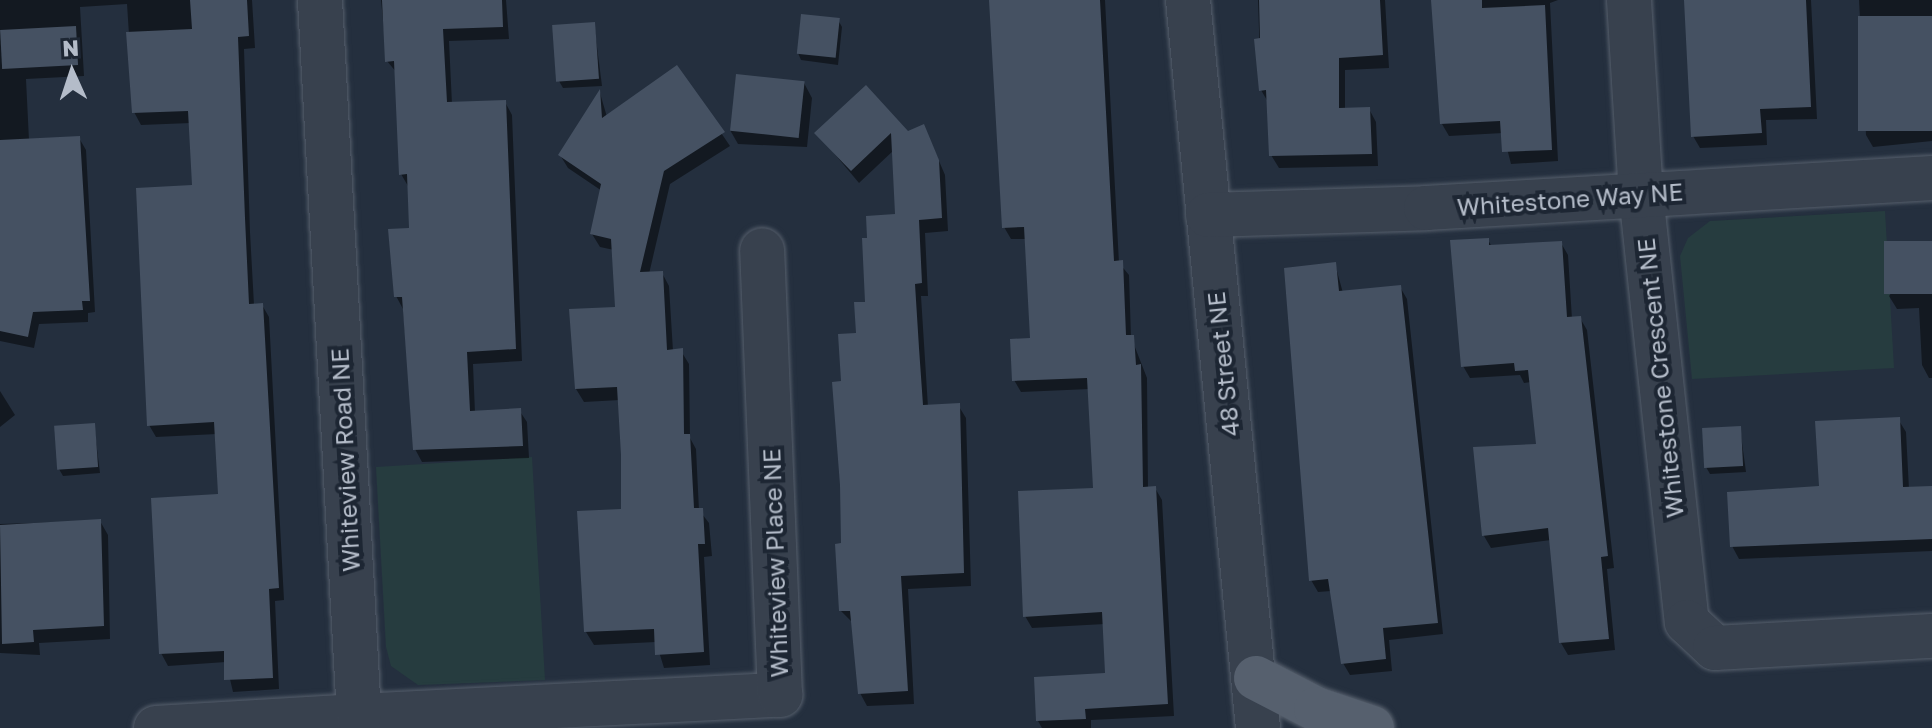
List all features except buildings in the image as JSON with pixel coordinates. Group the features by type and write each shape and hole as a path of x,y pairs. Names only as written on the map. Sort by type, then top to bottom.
{"main road":[{"path":"1256,678 1316,709 1372,728"}],"street":[{"name":"Whiteview Road NE","path":"320,0 359,716"},
{"name":"48 Street NE","path":"1188,0 1256,678 1258,728"},
{"name":"Whitestone Crescent NE","path":"1629,0 1641,194 1687,622 1715,648 1932,636"},
{"name":"Whitestone Way NE","path":"1208,215 1932,178"},
{"name":"Whiteview Place NE","path":"359,716 780,695 762,250"},
{"path":"156,728 359,716"}],"green space":[{"path":"1885,211 1894,368 1692,379 1680,256 1688,238 1710,221"},
{"path":"532,457 545,680 418,685 391,666 386,647 376,467"}]}
